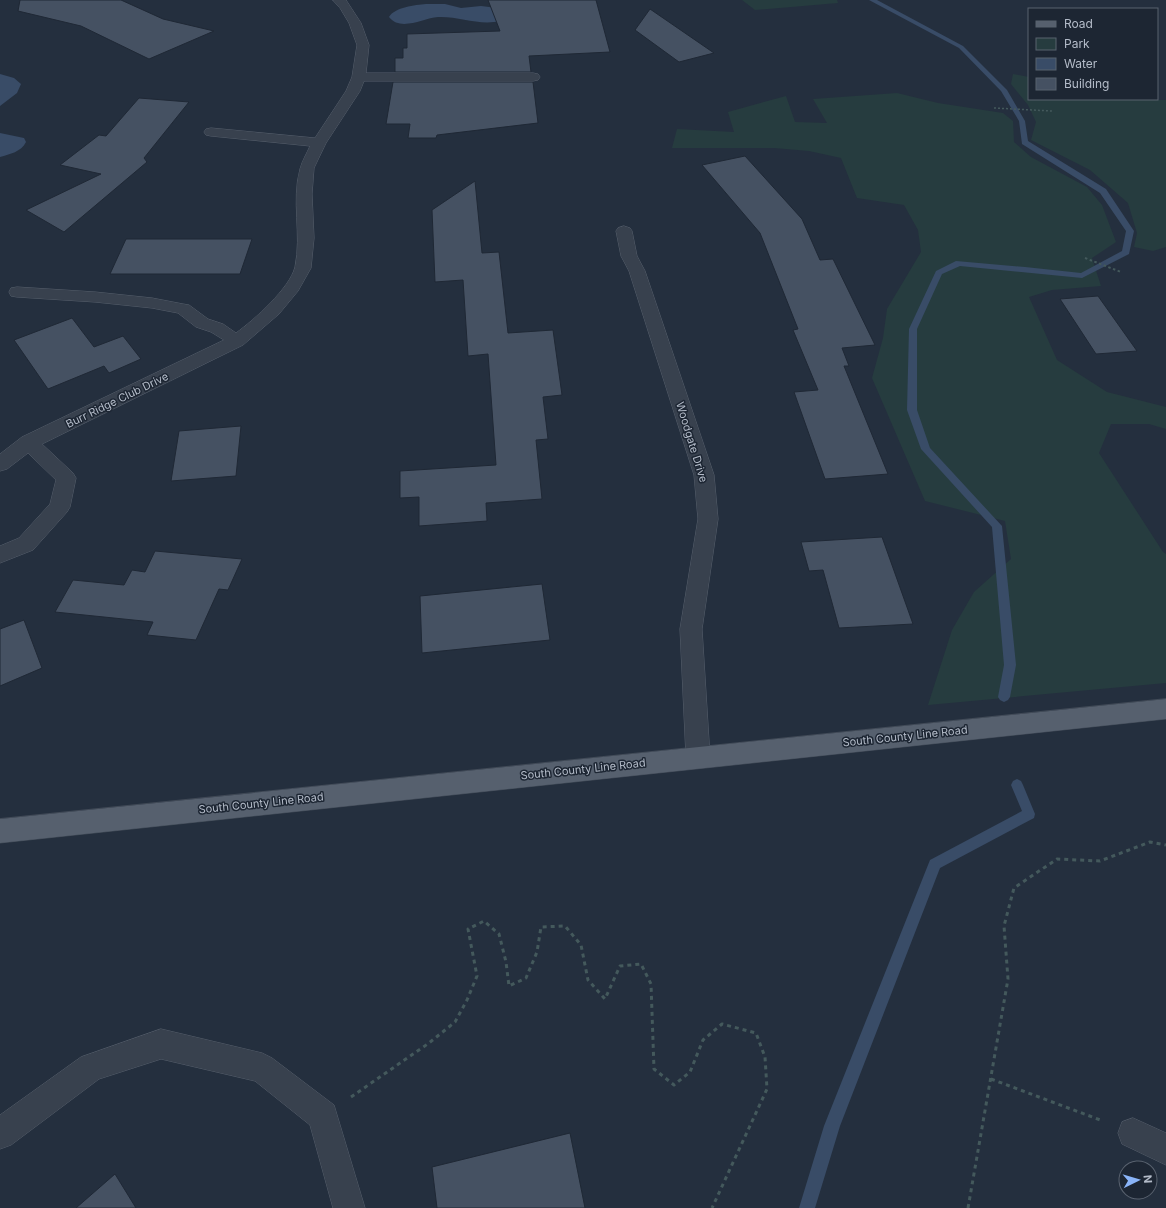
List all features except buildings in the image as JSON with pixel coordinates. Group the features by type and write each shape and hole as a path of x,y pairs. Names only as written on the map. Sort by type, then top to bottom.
{"main road":[{"name":"South County Line Road","path":"0,831 1166,709"}],"street":[{"name":"Burr Ridge Club Drive","path":"0,464 29,442 237,341 256,327 273,310 292,287 303,268 306,238 304,194 307,168 319,143 353,91 359,77 363,45 352,18 345,6 339,0"},
{"path":"359,77 533,77"},
{"path":"211,132 319,143"},
{"name":"Woodgate Drive","path":"624,231 629,256 637,271 697,452 704,475 707,495 708,519 691,629 698,757"},
{"path":"17,292 95,297 152,303 183,309 202,323 217,328 237,341"},
{"path":"0,555 26,544 60,506 66,478 29,442"},
{"path":"0,1134 91,1067 161,1044 262,1068 323,1116 349,1208"},
{"path":"1133,1133 1166,1149"}],"path":[{"path":"994,108 1052,110"},
{"path":"1084,258 1121,272"},
{"path":"968,1208 1008,979 1004,926 1014,888 1058,859 1100,861 1150,842 1166,845"},
{"path":"323,1116 429,1043 455,1022 467,1000 477,976 468,929 484,921 499,934 506,962 509,986 526,978 537,952 541,927 565,926 581,945 588,980 605,999 620,966 641,964 651,984 654,1069 674,1085 690,1072 703,1040 722,1024 756,1033 765,1057 767,1089 712,1208"},
{"path":"991,1079 1133,1133"}],"green space":[{"path":"742,0 837,0 838,3 755,10"},
{"path":"1013,74 1028,77 1028,100 1166,100 1166,247 1153,251 1134,247 1137,233 1128,203 1090,170 1031,140 1036,122 1028,105 1011,84"},
{"path":"897,93 938,103 1003,113 1013,121 1014,142 1031,157 1087,187 1102,205 1116,242 1092,258 1101,286 1052,290 1029,297 1057,360 1107,392 1166,407 1166,429 1149,424 1111,424 1099,453 1163,552 1166,554 1166,683 928,705 952,630 974,592 1011,559 1005,521 925,501 872,378 883,338 887,309 921,252 918,230 904,205 857,198 841,158 809,151 774,148 672,148 677,129 734,132 728,112 786,96 795,122 827,123 813,99"}],"water":[{"path":"426,4 445,4 461,8 481,6 497,8 500,21 477,22 438,17 406,24 394,21 389,17 400,9"},
{"path":"0,74 14,78 21,84 17,93 0,106"},
{"path":"0,133 24,138 26,142 18,150 0,157"}],"waterway":[{"path":"872,0 961,47 1004,90 1022,121 1025,142 1103,191 1130,231 1126,252 1082,276 959,263 939,273 913,329 912,410 926,449 997,526 1010,665 1004,697"},
{"path":"807,1208 832,1126 935,864 1029,814 1017,785"}]}
